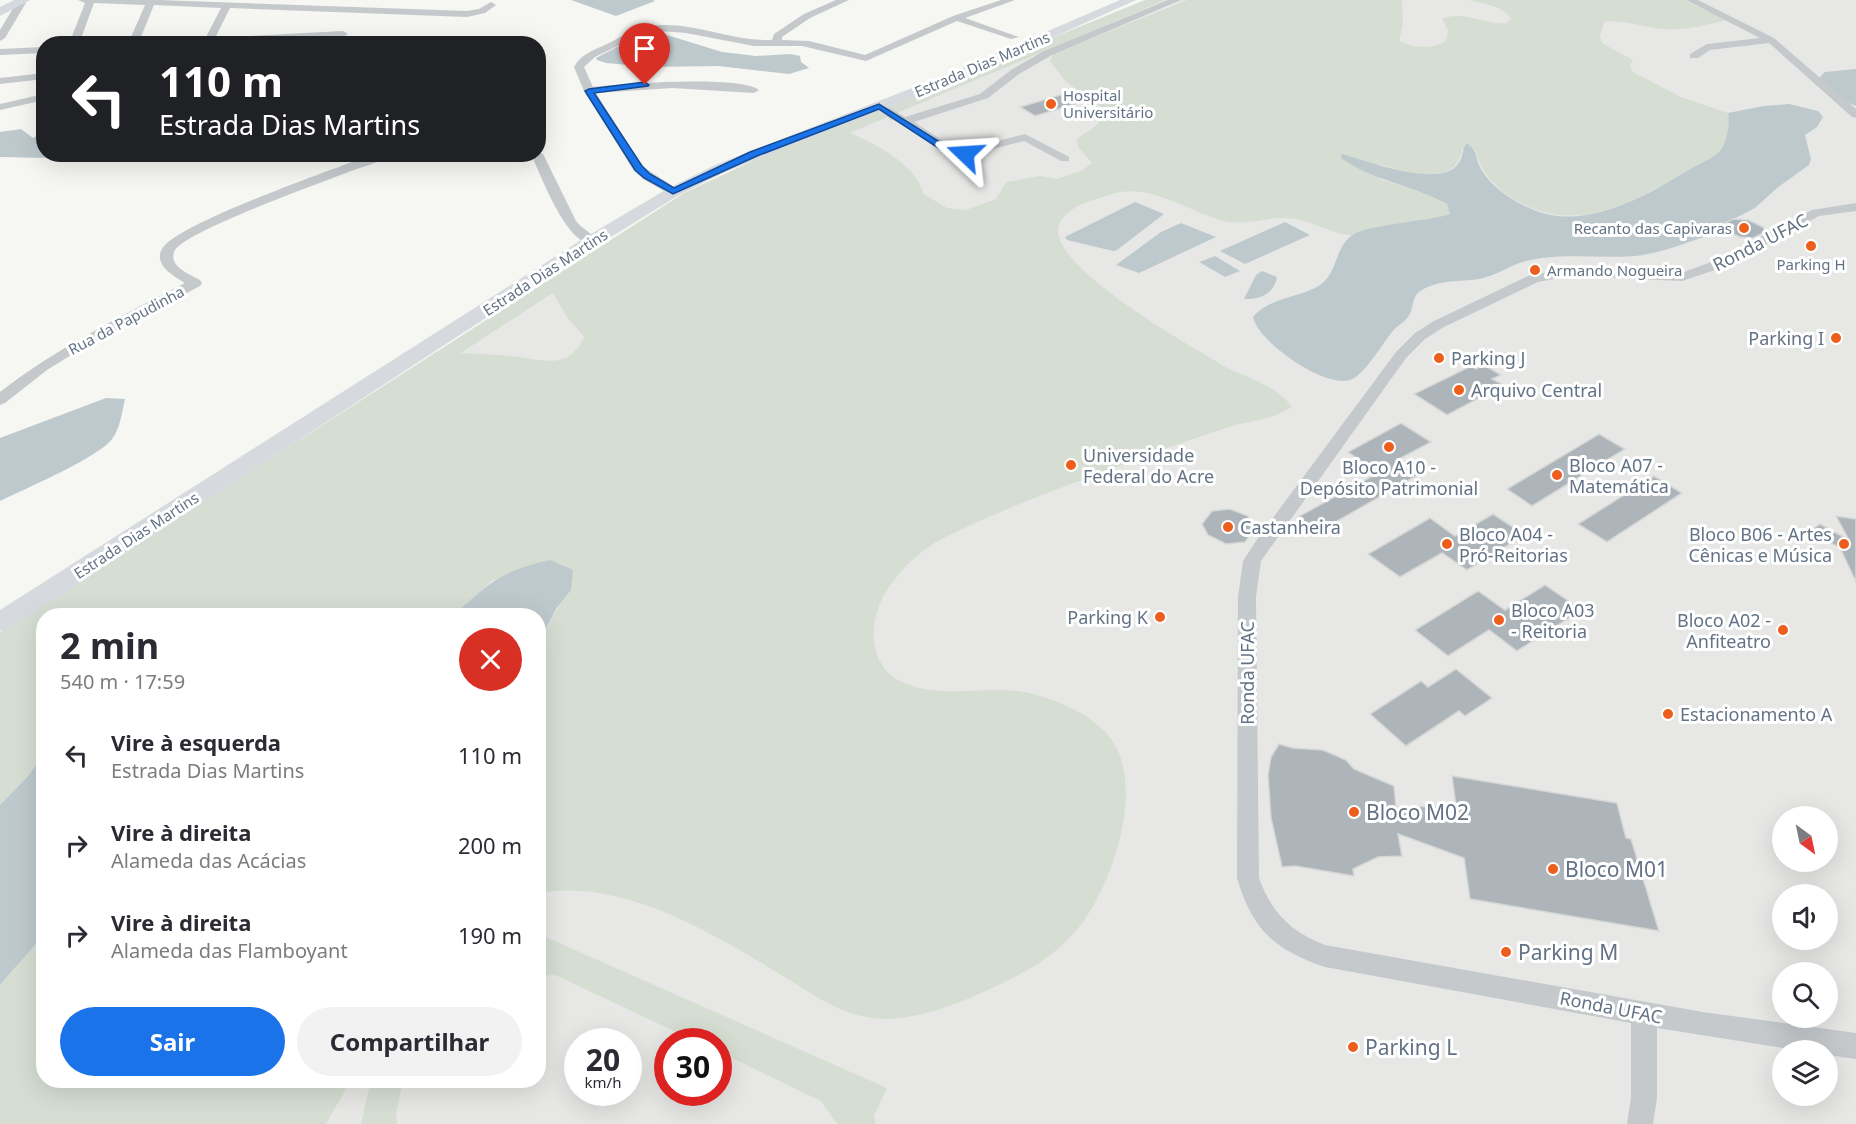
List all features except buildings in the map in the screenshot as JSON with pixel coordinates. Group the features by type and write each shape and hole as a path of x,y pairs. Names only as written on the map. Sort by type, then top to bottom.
{"street":[{"path":"83,0 466,14 482,11 491,5"},
{"path":"77,36 90,0"},
{"path":"777,42 777,36 807,16 844,0"},
{"path":"673,192 638,168 589,91 579,67 580,63 644,31 675,28 746,42 810,44 858,58 866,58 956,18 1010,0"},
{"name":"Estrada Dias Martins","path":"0,622 592,241 673,192 753,154 963,73 1130,0"},
{"path":"905,121 984,96 1015,72 1048,53 1176,0"},
{"path":"1691,0 1771,40 1856,115"},
{"path":"0,4 20,2"},
{"path":"0,12 20,2"},
{"path":"0,38 20,2"},
{"path":"136,36 150,3"},
{"path":"211,36 226,6"},
{"path":"956,18 1014,37"},
{"path":"314,36 343,34"},
{"path":"1694,56 1707,47 1771,40"},
{"path":"0,52 36,50"},
{"path":"0,81 36,77"},
{"path":"589,91 667,84 713,85 754,90"},
{"path":"0,106 36,99"},
{"path":"879,106 957,155 1024,137 1065,159"},
{"name":"Rua da Papudinha","path":"0,400 42,367 103,330 195,283 171,268 167,260 168,250 179,239 232,213 364,162"},
{"path":"541,162 570,222 577,231 592,241"},
{"name":"Ronda UFAC","path":"1856,207 1830,210 1801,220 1705,270 1682,277 1551,274 1533,279 1439,324 1420,336 1401,355 1252,561 1247,597 1248,878 1254,899 1279,935 1301,948 1325,956 1644,1013 1856,1046"},
{"path":"1640,1124 1644,1098 1644,1013"}],"shaded area":[{"path":"571,0 653,0 655,1 616,16"},
{"path":"1145,0 1166,0 850,133 883,149 904,164 919,183 924,194 947,208 966,210 996,199 1006,182 1040,176 1057,179 1083,170 1092,163 1078,147 1077,139 1099,122 1102,112 1100,106 1066,82 1050,61 1053,54 1187,0 1402,0 1403,24 1399,41 1422,47 1434,46 1446,41 1448,30 1442,19 1457,16 1506,23 1511,19 1498,8 1468,0 1684,0 1726,20 1693,28 1676,29 1604,22 1600,37 1602,43 1633,60 1630,66 1633,72 1681,97 1728,113 1729,118 1726,139 1715,156 1693,170 1617,207 1577,215 1557,215 1536,209 1500,190 1485,173 1476,151 1462,149 1458,162 1450,170 1440,174 1414,173 1378,164 1380,179 1433,196 1447,204 1450,214 1376,227 1352,235 1287,218 1224,221 1154,195 1126,191 1089,201 1067,213 1062,219 1059,226 1061,242 1075,261 1096,282 1180,339 1229,368 1276,391 1292,407 1261,420 1230,427 1168,448 1044,494 973,524 940,540 920,553 901,571 886,592 876,616 874,644 882,665 893,677 929,690 1018,691 1060,703 1088,717 1110,737 1123,767 1126,787 1122,830 1109,872 1092,908 1071,936 1047,958 1019,975 960,1002 913,1016 881,1019 843,1010 811,994 726,942 666,913 634,901 570,890 546,892 546,631 571,590 494,579 462,608 37,608 684,193 774,151","holes":["553,293 567,317 584,337 570,355 552,361 461,353"]},
{"name":"Universidade Federal do Acre","path":"1166,0 1856,0 1856,1124 107,1124 64,1088 546,1088 546,608 69,608 622,248 849,133"},
{"path":"654,31 722,52 756,56 790,54 800,56 801,62 809,68 789,74 718,66 652,67 606,63 596,58 642,34"},
{"path":"1856,69 1856,106 1842,100 1819,78 1825,72"},
{"path":"1789,104 1818,111 1823,117 1817,127 1805,135 1811,159 1809,165 1777,188 1755,208 1720,226 1718,232 1646,254 1621,257 1539,258 1520,263 1485,278 1443,282 1429,286 1418,293 1408,317 1394,330 1361,372 1350,380 1339,381 1325,377 1294,361 1267,339 1253,317 1266,306 1323,283 1345,242 1351,236 1369,229 1450,214 1447,204 1353,166 1341,158 1342,154 1403,171 1436,174 1449,171 1458,164 1467,143 1475,153 1486,176 1507,195 1539,212 1559,216 1579,216 1619,206 1638,198 1713,157 1722,148 1726,139 1728,113"},
{"path":"21,129 33,138 36,136 36,158 0,157 0,132"},
{"path":"1135,202 1164,214 1117,250 1067,240 1065,237"},
{"path":"1285,222 1310,235 1245,264 1220,251"},
{"path":"1181,223 1216,237 1139,273 1116,265 1161,232"},
{"path":"1215,256 1240,271 1225,277 1199,262"},
{"path":"1262,271 1277,277 1273,288 1260,297 1244,299 1256,275"},
{"path":"106,398 125,399 119,425 112,439 77,464 0,501 0,438"},
{"path":"550,560 573,570 571,590 556,609 546,628 546,608 462,608 498,579"},
{"path":"36,609 36,765 0,805 0,632"},
{"path":"36,765 36,944 0,985 0,805"},
{"path":"546,937 887,1088 874,1116 876,1124 837,1124 821,1101 732,1058 732,1028 667,1028 555,975 546,976"},
{"path":"36,944 36,1088 346,1088 326,1124 0,1124 0,985"},
{"path":"369,1088 401,1088 396,1114 397,1124 361,1124"}],"place":[{"name":"Hospital Universitário","path":"1051,104"},
{"name":"Recanto das Capivaras","path":"1744,228"},
{"name":"Parking H","path":"1811,246"},
{"name":"Armando Nogueira","path":"1535,270"},
{"name":"Parking I","path":"1836,338"},
{"name":"Parking J","path":"1439,358"},
{"name":"Arquivo Central","path":"1459,390"},
{"name":"Bloco A10 - Depósito Patrimonial","path":"1389,447"},
{"name":"Universidade Federal do Acre","path":"1071,465"},
{"name":"Bloco A07 - Matemática","path":"1557,475"},
{"name":"Castanheira","path":"1228,527"},
{"name":"Bloco A04 - Pró-Reitorias","path":"1447,544"},
{"name":"Bloco B06 - Artes Cênicas e Música","path":"1844,544"},
{"name":"Parking K","path":"1160,617"},
{"name":"Bloco A03 - Reitoria","path":"1499,620"},
{"name":"Bloco A02 - Anfiteatro","path":"1783,630"},
{"name":"Estacionamento A","path":"1668,714"},
{"name":"Bloco M02","path":"1354,812"},
{"name":"Bloco M01","path":"1553,869"},
{"name":"Parking M","path":"1506,952"},
{"name":"Parking L","path":"1353,1047"}],"route":[{"path":"645,85 589,91 638,168 661,186 673,192 753,154 879,106 952,153 965,154"}]}
